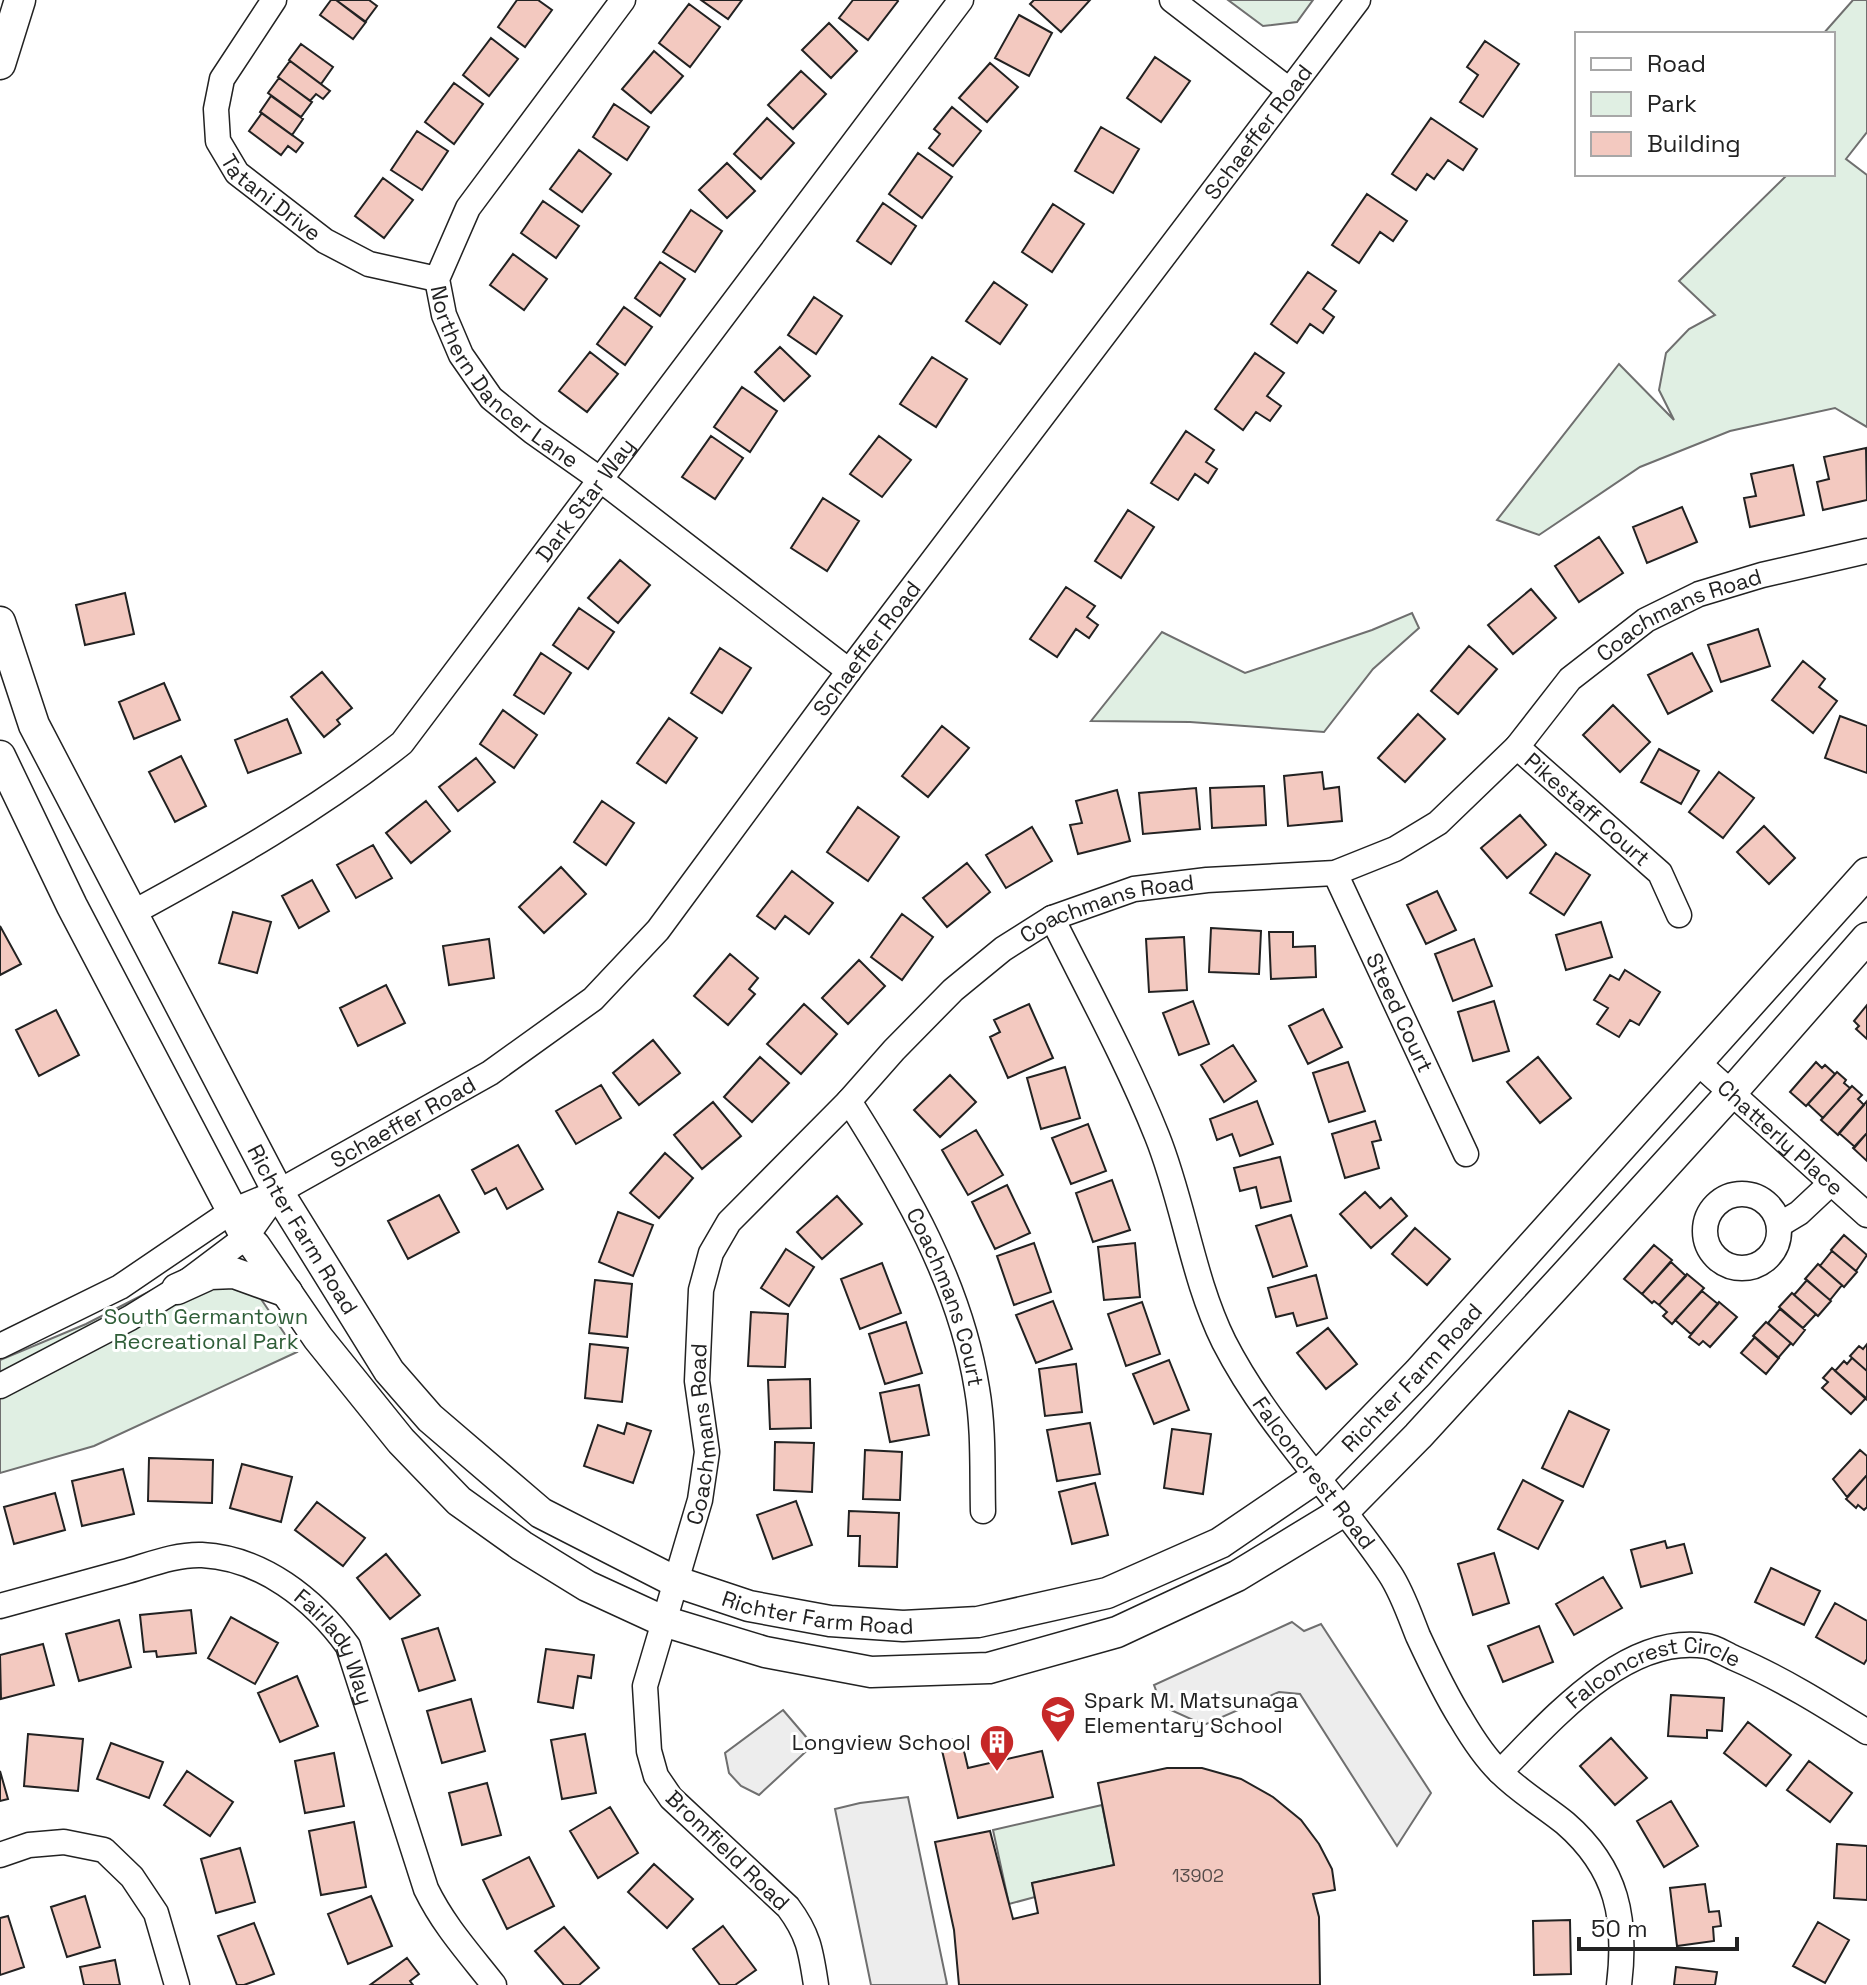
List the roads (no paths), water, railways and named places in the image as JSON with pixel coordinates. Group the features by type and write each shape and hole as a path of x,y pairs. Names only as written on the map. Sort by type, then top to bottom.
{"main road":[{"path":"0,64 20,0"},
{"name":"Richter Farm Road","path":"0,622 34,725 278,1192 389,1371 430,1418 541,1513 674,1581 749,1606 830,1621 903,1626 978,1622 1107,1593 1220,1543 1317,1477 1418,1373 1867,873"},
{"name":"Richter Farm Road","path":"0,756 72,906 239,1224 318,1338 401,1441 459,1501 522,1546 587,1586 663,1621 765,1652 871,1672 989,1668 1117,1632 1237,1576 1344,1511 1428,1426 1731,1093 1867,938"},
{"path":"177,1289 210,1274 234,1273 287,1292"}],"street":[{"name":"Northern Dancer Lane","path":"623,0 468,208 437,279 444,315 461,355 491,398 849,671"},
{"name":"Dark Star Way","path":"132,913 244,851 357,780 402,743 961,0"},
{"path":"1172,0 1289,90"},
{"name":"Schaeffer Road","path":"0,1386 130,1318 177,1289 239,1224 278,1192 490,1073 593,999 658,930 849,671 1358,0"},
{"name":"Tatani Drive","path":"268,2 222,79 216,109 218,141 237,173 325,241 369,264 437,279"},
{"name":"Coachmans Road","path":"663,1621 700,1500 707,1452 697,1381 698,1331 701,1290 711,1253 729,1222 953,990 1003,949 1052,918 1134,889 1207,880 1335,873 1395,849 1438,823 1517,747 1570,679 1646,620 1699,594 1762,575 1867,551"},
{"name":"Pikestaff Court","path":"1517,747 1660,873 1679,915"},
{"name":"Steed Court","path":"1335,873 1466,1154"},
{"name":"Falconcrest Road","path":"1052,918 1157,1136 1204,1296 1224,1342 1278,1431 1344,1511 1392,1576 1432,1668 1462,1721 1500,1772 1567,1826 1604,1869 1616,1899 1624,1946 1619,1985"},
{"name":"Chatterly Place","path":"1696,1061 1867,1215"},
{"name":"Coachmans Court","path":"849,1101 900,1181 943,1269 968,1344 978,1391 983,1511"},
{"path":"1779,1225 1799,1213 1831,1183"},
{"name":"Schaeffer Road","path":"0,1346 239,1224"},
{"name":"Fairlady Way","path":"0,1606 170,1559 202,1555 269,1574 293,1589 335,1627 348,1646 426,1889 448,1929 494,1985"},
{"name":"Bromfield Road","path":"663,1621 645,1686 649,1751 656,1776 671,1798 788,1907 804,1928 816,1985"},
{"name":"Falconcrest Circle","path":"1500,1772 1571,1700 1633,1659 1667,1646 1707,1646 1765,1673 1867,1732"},
{"path":"0,1855 29,1845 64,1842 104,1850 132,1877 156,1913 177,1985"}],"place":[{"name":"Spark M. Matsunaga Elementary School","path":"1058,1744"},
{"name":"Longview School","path":"997,1773"}],"park label":[{"name":"South Germantown Recreational Park","path":"206,1328"}]}
